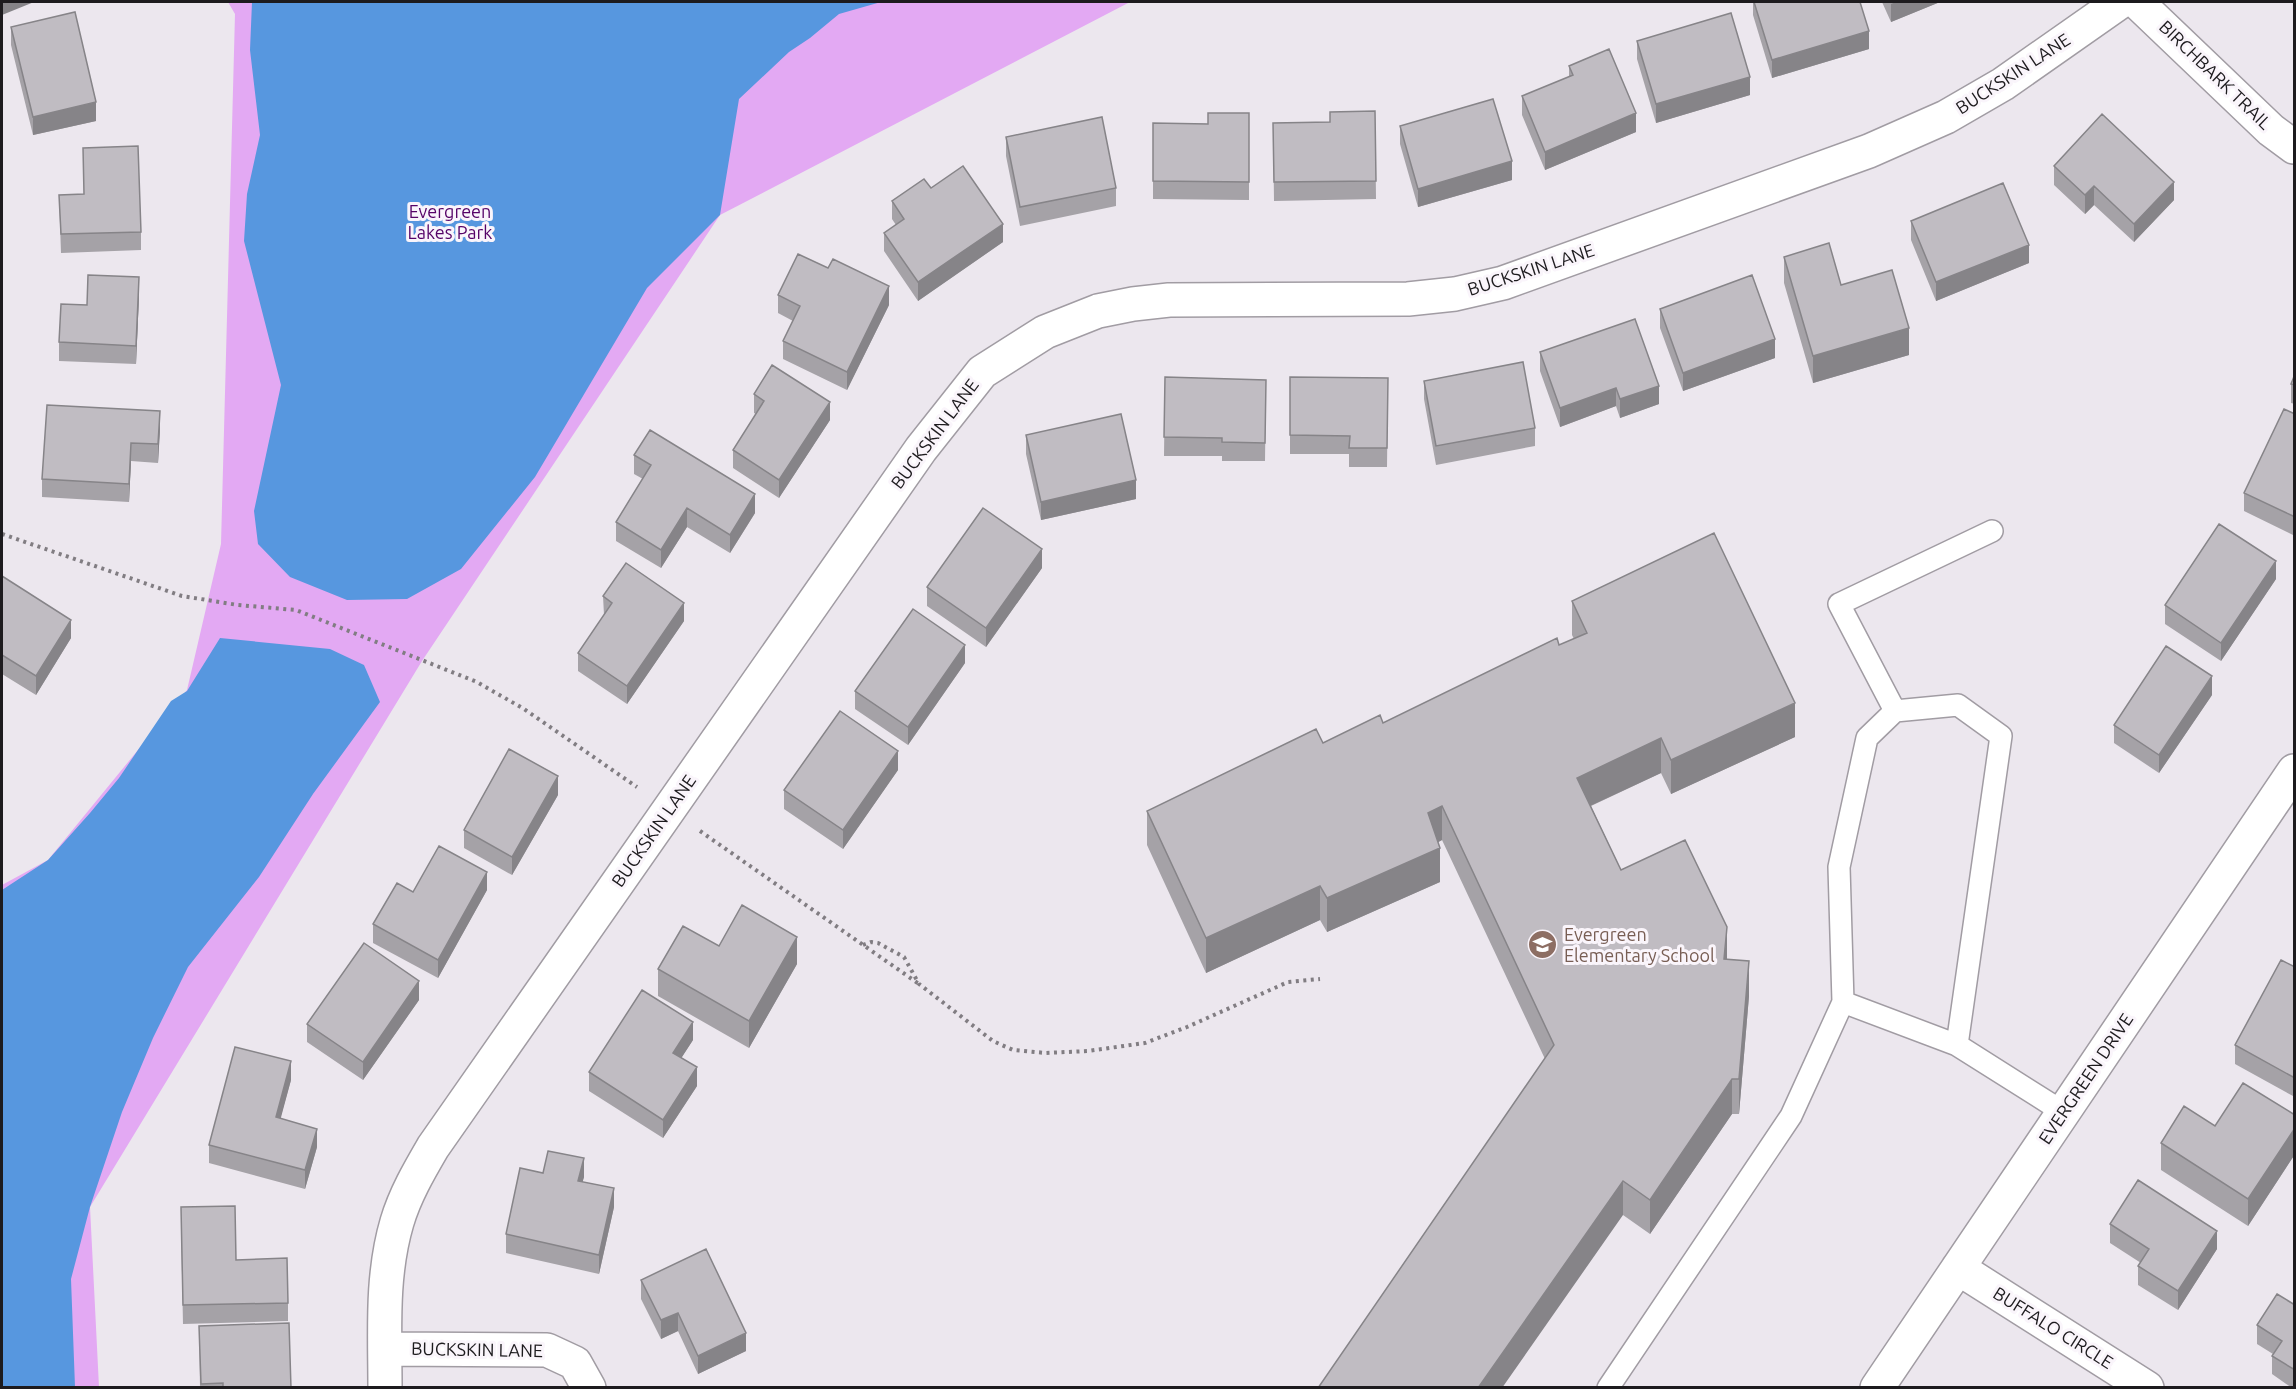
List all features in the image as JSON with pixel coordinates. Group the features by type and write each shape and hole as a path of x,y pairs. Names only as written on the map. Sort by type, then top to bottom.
{"street":[{"name":"BUCKSKIN LANE","path":"385,1388 384,1308 387,1261 397,1221 410,1188 433,1147 928,441 982,372 1045,332 1098,310 1133,304 1169,300 1408,299 1455,294 1503,283 1869,151 1946,117 2003,84 2120,2"},
{"name":"BIRCHBARK TRAIL","path":"2137,2 2271,130 2295,147"},
{"name":"EVERGREEN DRIVE","path":"1877,1388 2295,771"},
{"name":"BUFFALO CIRCLE","path":"1958,1268 2147,1388"},
{"name":"BUCKSKIN LANE","path":"385,1348 547,1350 575,1363 589,1388"}],"lane":[{"path":"1895,711 1839,604 1992,531"},
{"path":"1608,1388 1791,1116 1843,1002 1839,867 1867,738 1895,711 1958,705 2001,736 1957,1045"},
{"path":"1843,1002 1957,1045 2064,1112"}],"path":[{"path":"2,534 182,596 238,605 296,610 477,682 524,709 919,984 993,1041 1013,1050 1046,1053 1088,1051 1144,1043 1288,982 1320,979"},
{"path":"862,946 871,942 904,957 919,984"}],"green space":[{"name":"Evergreen Lakes Park","path":"228,2 1130,2 720,215 422,661 90,1207 99,1387 2,1388 2,885 48,860 187,690 221,544 235,14"}],"water":[{"path":"252,2 881,2 839,14 789,52 739,99 720,215 647,288 535,477 461,569 407,599 347,600 290,577 258,544 254,511 281,385 244,241 247,194 260,135 250,50"},
{"path":"220,638 330,649 364,665 380,702 313,794 259,877 188,967 153,1038 122,1112 90,1207 71,1279 75,1387 2,1387 2,890 48,860 90,813 119,778 171,701 187,691"}],"building":[{"path":"1754,2 1860,2 1869,31 1772,60"},
{"path":"75,12 96,102 33,117 11,27"},
{"path":"1731,13 1750,77 1656,104 1637,41"},
{"path":"1609,49 1636,113 1545,152 1522,96 1573,75 1569,66"},
{"path":"1493,99 1512,161 1418,189 1400,126"},
{"path":"1375,111 1376,181 1274,182 1273,123 1330,122 1330,112"},
{"path":"1208,113 1249,113 1249,182 1153,181 1153,123 1208,124"},
{"path":"2102,114 2174,182 2134,224 2094,186 2085,195 2054,166"},
{"path":"1102,117 1116,188 1020,207 1006,137"},
{"path":"138,146 141,232 61,234 59,195 84,194 83,148"},
{"path":"963,166 1003,224 918,282 884,233 904,219 892,201 924,179 931,188"},
{"path":"2003,183 2029,245 1936,282 1911,221"},
{"path":"1829,243 1841,285 1892,270 1909,328 1813,356 1784,257"},
{"path":"798,254 828,268 833,259 889,286 847,372 783,341 800,306 778,295"},
{"path":"88,275 139,277 136,346 59,342 61,304 87,305"},
{"path":"1752,275 1775,339 1683,373 1660,309"},
{"path":"1635,319 1659,386 1620,399 1616,388 1560,408 1540,352"},
{"path":"1523,362 1535,428 1436,446 1424,381"},
{"path":"772,365 830,402 779,480 733,450 764,401 754,394"},
{"path":"1165,377 1266,380 1265,443 1222,442 1222,438 1164,437"},
{"path":"1290,377 1388,378 1387,448 1349,448 1350,436 1290,435"},
{"path":"47,405 160,411 158,444 131,443 129,484 42,479"},
{"path":"2284,409 2295,414 2295,514 2293,516 2244,493"},
{"path":"1121,414 1136,480 1041,502 1026,435"},
{"path":"650,430 755,494 730,535 687,508 661,550 616,522 651,465 634,455"},
{"path":"983,508 1042,549 986,628 927,587"},
{"path":"2219,524 2276,561 2221,643 2165,605"},
{"path":"1714,533 1795,703 1671,760 1661,738 1577,778 1621,870 1685,840 1727,927 1724,959 1749,961 1739,1079 1732,1079 1650,1200 1623,1181 1478,1388 1318,1388 1554,1045 1442,806 1428,813 1440,848 1327,898 1320,886 1206,938 1147,811 1316,729 1323,743 1380,715 1383,723 1557,638 1559,645 1587,633 1572,601"},
{"path":"626,563 684,603 627,686 578,653 612,603 603,596"},
{"path":"2,576 71,620 36,676 2,655"},
{"path":"913,609 965,645 908,727 855,691"},
{"path":"2166,646 2212,676 2159,755 2114,725"},
{"path":"840,711 898,751 843,830 784,790"},
{"path":"509,749 558,776 512,857 464,830"},
{"path":"439,846 487,872 438,960 373,924 397,883 413,892"},
{"path":"742,905 797,937 749,1021 658,969 683,926 719,946"},
{"path":"364,943 419,981 363,1062 307,1024"},
{"path":"2281,960 2295,967 2295,1074 2293,1077 2235,1045"},
{"path":"642,990 693,1022 673,1053 697,1067 663,1120 589,1072"},
{"path":"235,1047 291,1061 276,1117 317,1129 305,1170 209,1145"},
{"path":"2243,1083 2295,1115 2295,1128 2248,1199 2161,1143 2184,1106 2215,1126"},
{"path":"548,1151 584,1158 578,1181 614,1188 599,1255 506,1234 520,1168 543,1173"},
{"path":"2138,1180 2217,1231 2178,1291 2138,1266 2149,1249 2110,1224"},
{"path":"235,1206 236,1260 287,1258 288,1303 183,1305 181,1207"},
{"path":"706,1249 746,1333 698,1356 678,1313 661,1320 641,1280"},
{"path":"2277,1294 2295,1305 2295,1370 2272,1356 2282,1341 2257,1325"},
{"path":"289,1323 291,1388 223,1388 223,1383 201,1384 199,1326"}],"place":[{"name":"Evergreen Elementary School","path":"1543,945"}]}
